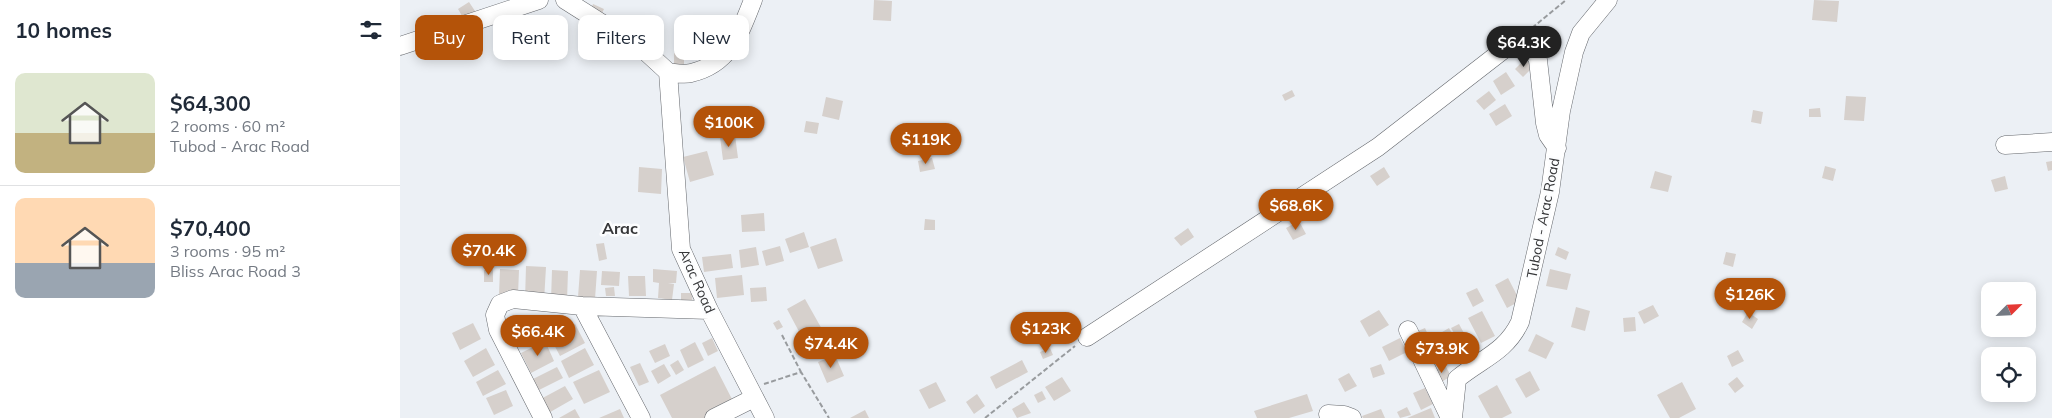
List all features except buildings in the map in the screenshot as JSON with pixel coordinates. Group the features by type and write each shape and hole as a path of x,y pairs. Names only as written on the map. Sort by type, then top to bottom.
{"street":[{"path":"400,46 539,0"},
{"path":"565,0 644,50 668,72 690,74 720,60 737,41 752,0"},
{"name":"Tubod - Arac Road","path":"1451,418 1457,379 1471,367 1500,350 1514,337 1520,322 1550,192 1561,111 1574,52 1581,33 1608,0"},
{"path":"1086,337 1378,147 1520,38 1532,48 1538,60 1545,123 1548,134 1556,148"},
{"name":"Arac Road","path":"668,72 681,249 709,310 765,418"},
{"path":"2004,145 2052,142"},
{"path":"543,418 498,330 495,315 500,304 513,299 582,306 709,310"},
{"path":"582,306 640,418"},
{"path":"1408,330 1451,418"},
{"path":"714,418 752,394"},
{"path":"1328,414 1344,415 1352,418"}],"path":[{"path":"1520,38 1566,0"},
{"path":"782,335 801,372 829,418"},
{"path":"985,418 1086,337"},
{"path":"752,394 801,372"}],"district":[{"name":"Arac","path":"620,228"}]}
